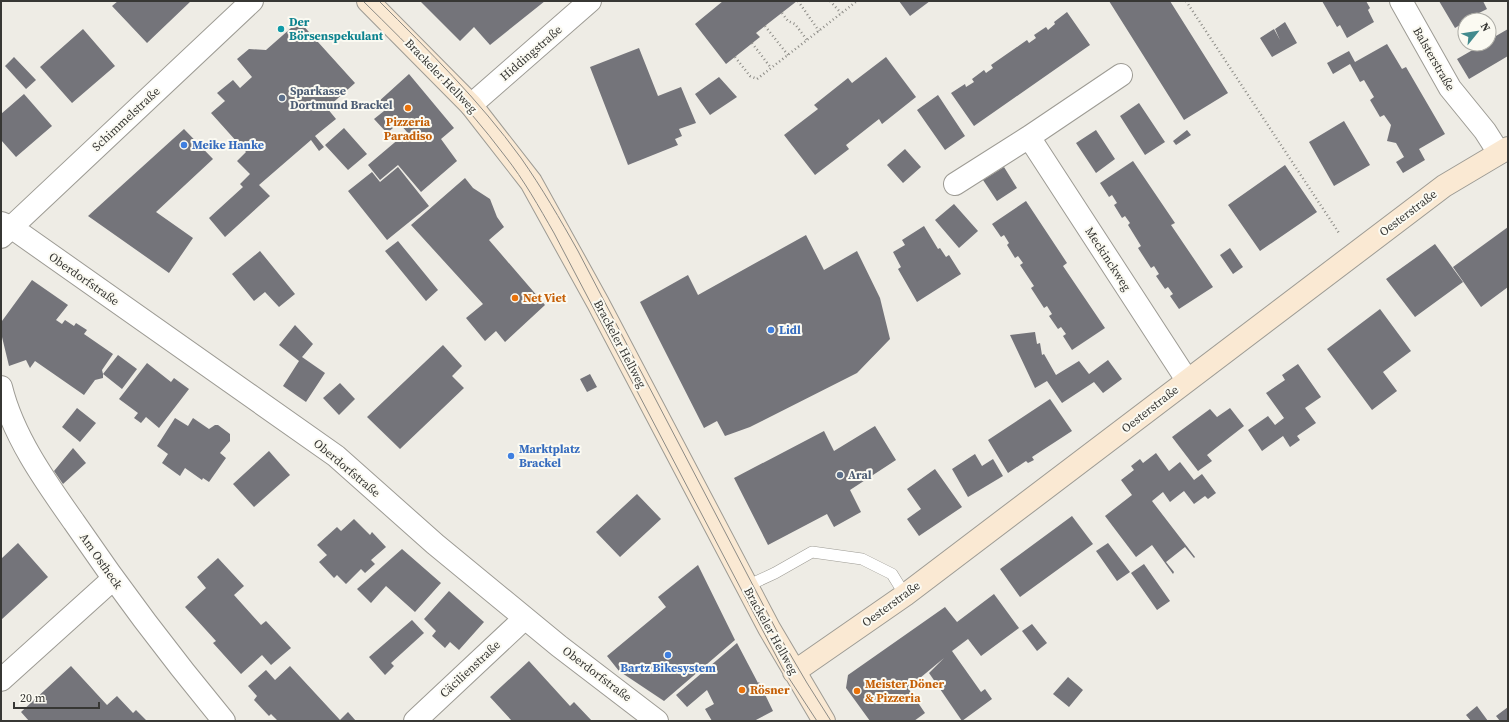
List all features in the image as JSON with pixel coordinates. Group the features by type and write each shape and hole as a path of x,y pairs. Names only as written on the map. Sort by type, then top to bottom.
{"street":[{"name":"Schimmelstraße","path":"4,229 252,1"},
{"name":"Brackeler Hellweg","path":"368,1 471,105 531,182 548,210 747,586 822,720"},
{"name":"Hiddingstraße","path":"471,105 590,1"},
{"name":"Balsterstraße","path":"1401,1 1450,88 1485,131 1504,151"},
{"path":"955,184 1029,137 1121,75"},
{"name":"Meckinckweg","path":"1029,137 1187,380"},
{"name":"Oesterstraße","path":"794,672 905,595 1444,186 1504,151"},
{"name":"Oberdorfstraße","path":"4,229 336,456 435,544 526,618 658,721"},
{"name":"Am Ostheck","path":"1,387 6,406 28,450 54,493 113,579 224,721"},
{"path":"1,680 113,579"},
{"name":"Cäcilienstraße","path":"415,721 526,618"}],"lane":[{"path":"747,586 775,573 812,552 862,559 892,574 905,595"}],"path":[{"path":"798,1 819,31"},
{"path":"830,1 842,13"},
{"path":"849,1 852,5"},
{"path":"735,57 750,76 757,79 857,1"},
{"path":"1186,1 1342,238"},
{"path":"782,13 788,22 795,24 807,40"},
{"path":"766,26 788,55"},
{"path":"752,44 772,68"}],"building":[{"path":"118,1 191,1 147,43 112,6"},
{"path":"420,1 545,1 490,45 474,27 460,41"},
{"path":"723,1 797,1 756,33 760,37 726,64 695,24"},
{"path":"899,1 930,1 910,16"},
{"path":"1109,1 1170,1 1228,93 1184,120"},
{"path":"1322,1 1366,1 1370,8 1368,10 1374,22 1347,38 1340,25 1337,27"},
{"path":"1439,1 1483,1 1487,9 1481,12 1457,12 1457,27 1455,28"},
{"path":"1067,12 1090,45 974,126 951,93 965,84 966,87 974,82 972,79 984,70 986,73 993,68 991,65 1027,40 1029,43 1036,38 1034,35 1046,27 1048,30 1055,24 1054,22"},
{"path":"299,21 355,83 327,108 336,119 315,136 324,147 319,151 311,140 259,185 270,196 225,237 209,218 243,187 240,184 250,174 237,161 246,152 211,113 225,101 217,93 233,80 240,88 252,77 237,59 249,49 266,50"},
{"path":"1285,22 1297,43 1272,57 1260,38 1274,29 1280,40 1275,29"},
{"path":"83,29 115,66 72,103 40,67"},
{"path":"1508,29 1508,56 1469,79 1457,59 1469,52 1497,52 1497,35"},
{"path":"1387,44 1402,69 1406,67 1445,134 1419,149 1425,160 1403,173 1396,162 1404,157 1396,143 1387,141 1391,125 1384,115 1380,117 1370,100 1374,97 1364,80 1360,82 1350,64 1333,74 1327,63 1349,51 1355,62"},
{"path":"639,48 658,96 681,87 696,123 679,129 682,136 675,139 678,145 628,165 590,67"},
{"path":"14,57 36,80 26,89 5,66"},
{"path":"886,57 916,97 882,124 879,119 846,145 849,149 815,175 784,135 818,109 814,105 848,78 852,83"},
{"path":"409,74 454,128 441,139 457,161 421,192 398,165 380,180 368,165 407,132 399,123 387,133 374,119 384,111 377,103"},
{"path":"719,77 737,97 710,115 695,94"},
{"path":"24,94 52,126 16,157 1,140 1,114"},
{"path":"938,95 965,136 945,150 917,110"},
{"path":"1139,103 1165,142 1145,155 1120,116"},
{"path":"1344,121 1370,165 1334,186 1309,142"},
{"path":"344,128 367,154 348,170 325,145"},
{"path":"184,129 213,159 156,212 193,238 169,273 88,216"},
{"path":"1096,130 1115,159 1096,173 1076,143"},
{"path":"1187,130 1191,135 1176,145 1173,141"},
{"path":"905,149 921,167 903,183 887,165"},
{"path":"1133,161 1175,223 1171,225 1213,287 1179,309 1170,296 1173,294 1168,287 1165,289 1156,276 1159,274 1154,266 1151,268 1138,248 1141,246 1128,225 1130,223 1125,216 1122,218 1114,205 1117,203 1112,195 1109,197 1100,183"},
{"path":"1285,165 1317,212 1260,251 1228,205"},
{"path":"398,167 429,206 387,240 348,191 372,172 380,182"},
{"path":"1004,167 1017,188 997,201 983,180"},
{"path":"465,178 473,188 490,199 497,217 504,227 489,240 545,305 505,342 496,331 485,341 466,318 483,304 411,225"},
{"path":"1026,201 1067,263 1063,266 1105,328 1072,350 1063,336 1066,334 1061,327 1058,329 1049,316 1052,314 1047,306 1044,308 1031,288 1034,286 1020,265 1023,263 1018,256 1015,258 1007,245 1009,243 1004,235 1001,237 992,224"},
{"path":"954,204 978,231 959,248 935,220"},
{"path":"924,226 938,249 940,248 946,257 949,255 961,274 917,302 898,269 901,267 893,252 905,245 902,240"},
{"path":"1508,227 1508,287 1481,307 1453,267"},
{"name":"Lidl","path":"806,235 824,270 857,251 880,298 890,339 857,373 750,427 725,436 717,421 704,428 640,302 688,275 698,295"},
{"path":"398,241 438,290 426,301 385,251"},
{"path":"1435,244 1463,282 1415,317 1386,279"},
{"path":"1230,248 1243,267 1233,274 1220,255"},
{"path":"260,251 295,294 279,307 265,292 254,301 232,274"},
{"path":"32,280 68,305 56,320 62,324 65,320 74,326 76,323 87,330 84,334 113,354 102,370 103,378 95,380 84,395 35,361 30,368 26,360 9,366 2,337 2,321"},
{"path":"1380,309 1411,351 1383,372 1397,391 1372,410 1327,349"},
{"path":"295,325 313,344 302,357 325,373 306,402 283,386 299,361 279,345"},
{"path":"1035,332 1037,344 1040,343 1042,355 1044,354 1056,375 1079,361 1089,374 1108,360 1122,379 1103,393 1094,382 1062,403 1047,381 1035,388 1010,335"},
{"path":"443,345 462,366 452,376 464,388 400,449 367,417"},
{"path":"118,355 137,369 122,389 103,374"},
{"path":"147,363 171,382 174,378 189,389 159,428 146,417 141,423 134,418 138,413 119,399"},
{"path":"1298,364 1321,397 1305,408 1316,423 1297,436 1300,440 1290,447 1283,436 1262,451 1248,430 1268,416 1275,425 1284,418 1266,393 1285,380 1282,375"},
{"path":"590,374 597,387 587,392 580,379"},
{"path":"340,383 355,399 339,415 323,398"},
{"path":"1050,399 1072,431 1032,457 1034,460 1028,463 1026,461 1008,473 988,440"},
{"path":"77,408 96,423 80,442 62,427"},
{"path":"1230,408 1244,426 1207,455 1212,461 1198,471 1172,437 1210,409 1217,417"},
{"path":"175,418 188,426 193,418 209,429 215,425 218,425 230,434 230,441 220,453 226,458 209,482 203,478 202,480 185,468 180,476 162,463 168,454 157,446"},
{"path":"875,426 896,460 850,490 861,512 834,527 827,514 768,545 734,478 824,431 834,451"},
{"path":"73,448 86,463 63,484 54,471"},
{"path":"269,451 290,475 254,507 233,484"},
{"path":"1156,453 1169,471 1180,462 1194,480 1202,474 1216,493 1208,499 1205,496 1194,504 1184,491 1170,502 1163,492 1152,501 1195,557 1194,558 1185,547 1166,562 1174,572 1173,574 1152,545 1136,557 1105,516 1132,495 1121,480 1134,470 1131,466 1140,459 1143,463"},
{"path":"975,454 982,466 993,459 1003,476 968,497 952,469"},
{"path":"935,469 962,507 919,536 907,519 921,509 907,489"},
{"path":"637,494 661,519 620,557 596,532"},
{"path":"1072,516 1093,544 1020,597 1000,569"},
{"path":"354,519 370,535 372,532 386,547 371,560 375,564 365,573 361,569 346,584 337,575 334,578 319,562 327,555 317,545 337,527 341,531"},
{"path":"18,543 48,577 1,620 1,559"},
{"path":"1108,543 1130,572 1117,581 1096,551"},
{"path":"402,549 441,583 415,612 386,586 371,603 357,589"},
{"path":"218,558 244,586 234,595 261,625 266,621 291,648 271,665 262,655 241,674 213,643 216,641 185,607 206,588 197,577"},
{"path":"1144,564 1170,601 1157,610 1131,573"},
{"path":"698,565 735,640 664,701 619,671 607,656 666,607 658,597"},
{"path":"449,591 484,622 459,650 450,642 445,648 432,636 436,631 424,619"},
{"path":"994,594 1019,628 981,656 968,639 952,651 981,692 985,689 992,699 962,721 929,673 944,658 908,688 925,713 914,721 870,721 846,688 848,675 945,607 957,622"},
{"path":"412,620 424,633 391,663 394,666 385,675 369,657"},
{"path":"1032,624 1047,643 1037,651 1022,631"},
{"path":"737,643 773,711 754,721 712,721 705,709 714,704 707,690 687,707 676,695"},
{"path":"529,661 570,706 574,702 592,721 512,721 490,697"},
{"path":"71,666 107,705 117,696 133,713 136,710 147,721 29,721 21,712"},
{"path":"290,666 340,720 348,712 356,721 278,721 271,714 269,716 254,700 257,696 248,686 266,670 275,680"},
{"path":"1068,677 1083,690 1069,707 1053,694"},
{"path":"1477,706 1488,721 1471,721 1466,715"},
{"path":"1508,707 1508,721 1500,721 1496,716"}],"tram line":[{"path":"363,1 455,95 489,135 525,184 554,233 783,669 817,721"},
{"path":"379,1 471,96 521,158 544,192 578,251 780,637 831,721"}],"place":[{"name":"Der Börsenspekulant","path":"281,29"},
{"name":"Sparkasse Dortmund Brackel","path":"282,98"},
{"name":"Pizzeria Paradiso","path":"408,108"},
{"name":"Meike Hanke","path":"184,145"},
{"name":"Net Viet","path":"515,298"},
{"name":"Lidl","path":"771,330"},
{"name":"Marktplatz Brackel","path":"511,456"},
{"name":"Aral","path":"840,475"},
{"name":"Bartz Bikesystem","path":"668,655"},
{"name":"Rösner","path":"742,690"},
{"name":"Meister Döner & Pizzeria","path":"857,691"}]}
